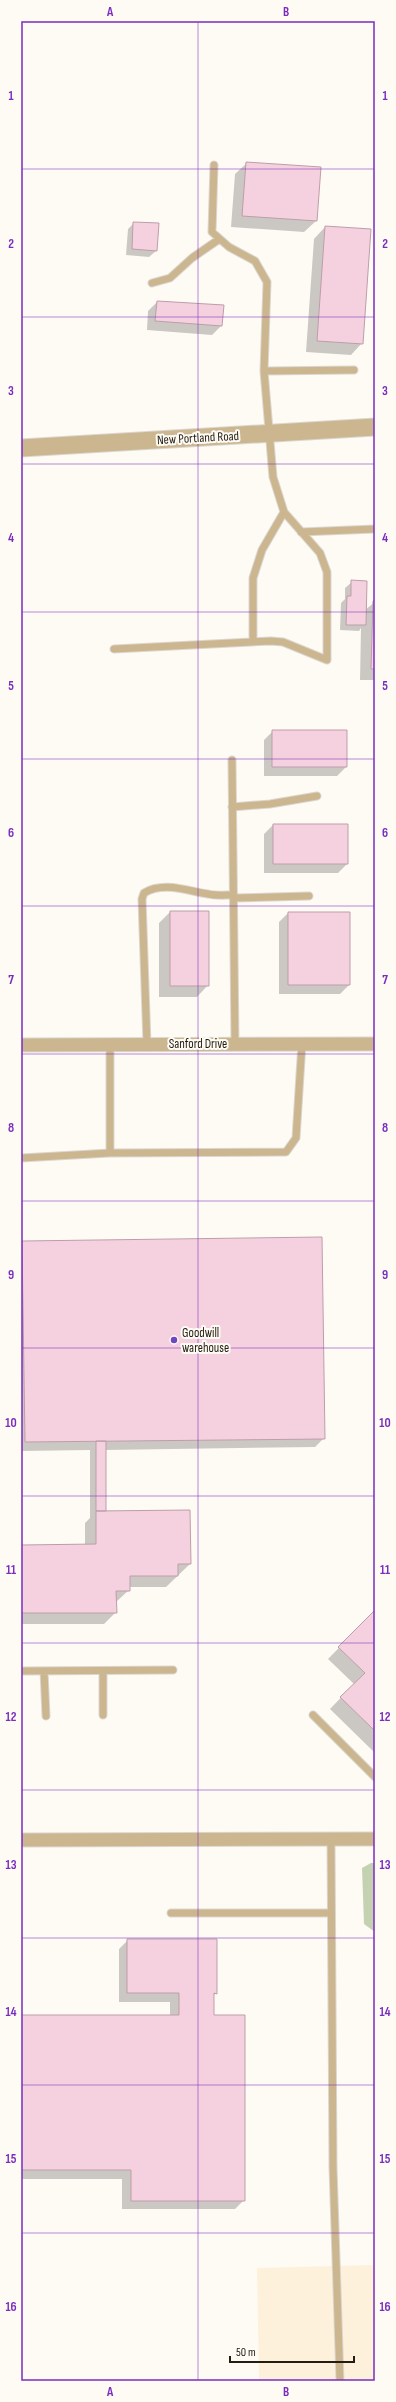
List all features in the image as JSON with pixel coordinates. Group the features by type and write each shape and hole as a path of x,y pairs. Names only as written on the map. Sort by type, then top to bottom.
{"street":[{"name":"New Portland Road","path":"21,448 375,427"},
{"name":"Sanford Drive","path":"21,1045 235,1043 375,1044"},
{"path":"21,1840 375,1839"}],"lane":[{"path":"114,649 253,642 283,642 316,657 327,660 327,572 320,553 284,512 273,477 268,434 264,371 267,282 264,274 255,261 218,240 212,232 211,225 214,165"},
{"path":"152,283 170,278 192,258 218,240"},
{"path":"264,371 354,370"},
{"path":"253,642 252,578 262,550 284,512"},
{"path":"301,532 375,529"},
{"path":"232,760 235,1043"},
{"path":"232,807 270,804 317,796"},
{"path":"147,1044 142,899 144,893 160,888 185,889 210,895 309,896"},
{"path":"21,1158 110,1153 286,1152 296,1138 302,1043"},
{"path":"110,1044 110,1153"},
{"path":"21,1671 173,1670"},
{"path":"44,1671 46,1716"},
{"path":"103,1671 103,1715"},
{"path":"313,1715 375,1777"},
{"path":"332,1839 331,1913 333,2162 340,2381"},
{"path":"171,1913 331,1913"}],"shaded area":[{"path":"375,2265 375,2381 259,2381 257,2268"}],"green space":[{"path":"371,1863 375,1863 375,1932 364,1924 362,1868"}],"building":[{"path":"246,162 321,167 317,221 242,216"},
{"path":"133,222 159,223 157,251 132,249"},
{"path":"325,226 371,229 363,344 317,341"},
{"path":"157,301 224,305 222,326 155,321"},
{"path":"351,580 367,581 366,625 346,625 347,596 351,596"},
{"path":"373,601 375,601 375,669 371,669"},
{"path":"272,730 347,730 347,767 272,767"},
{"path":"273,824 348,824 348,864 273,864"},
{"path":"170,911 209,911 209,986 170,986"},
{"path":"288,912 350,912 350,985 288,985"},
{"name":"Goodwill warehouse","path":"322,1237 325,1439 25,1442 22,1241"},
{"path":"96,1441 106,1441 106,1511 96,1511"},
{"path":"190,1510 191,1564 178,1564 178,1576 130,1576 130,1591 116,1591 117,1613 21,1613 21,1545 96,1544 96,1511"},
{"path":"375,1610 375,1731 340,1697 365,1673 338,1647"},
{"path":"127,1939 217,1939 217,1994 214,1993 214,2015 245,2015 245,2201 131,2201 131,2170 21,2170 21,2015 179,2015 179,1993 127,1993"}],"place":[{"name":"Goodwill warehouse","path":"174,1340"}]}
